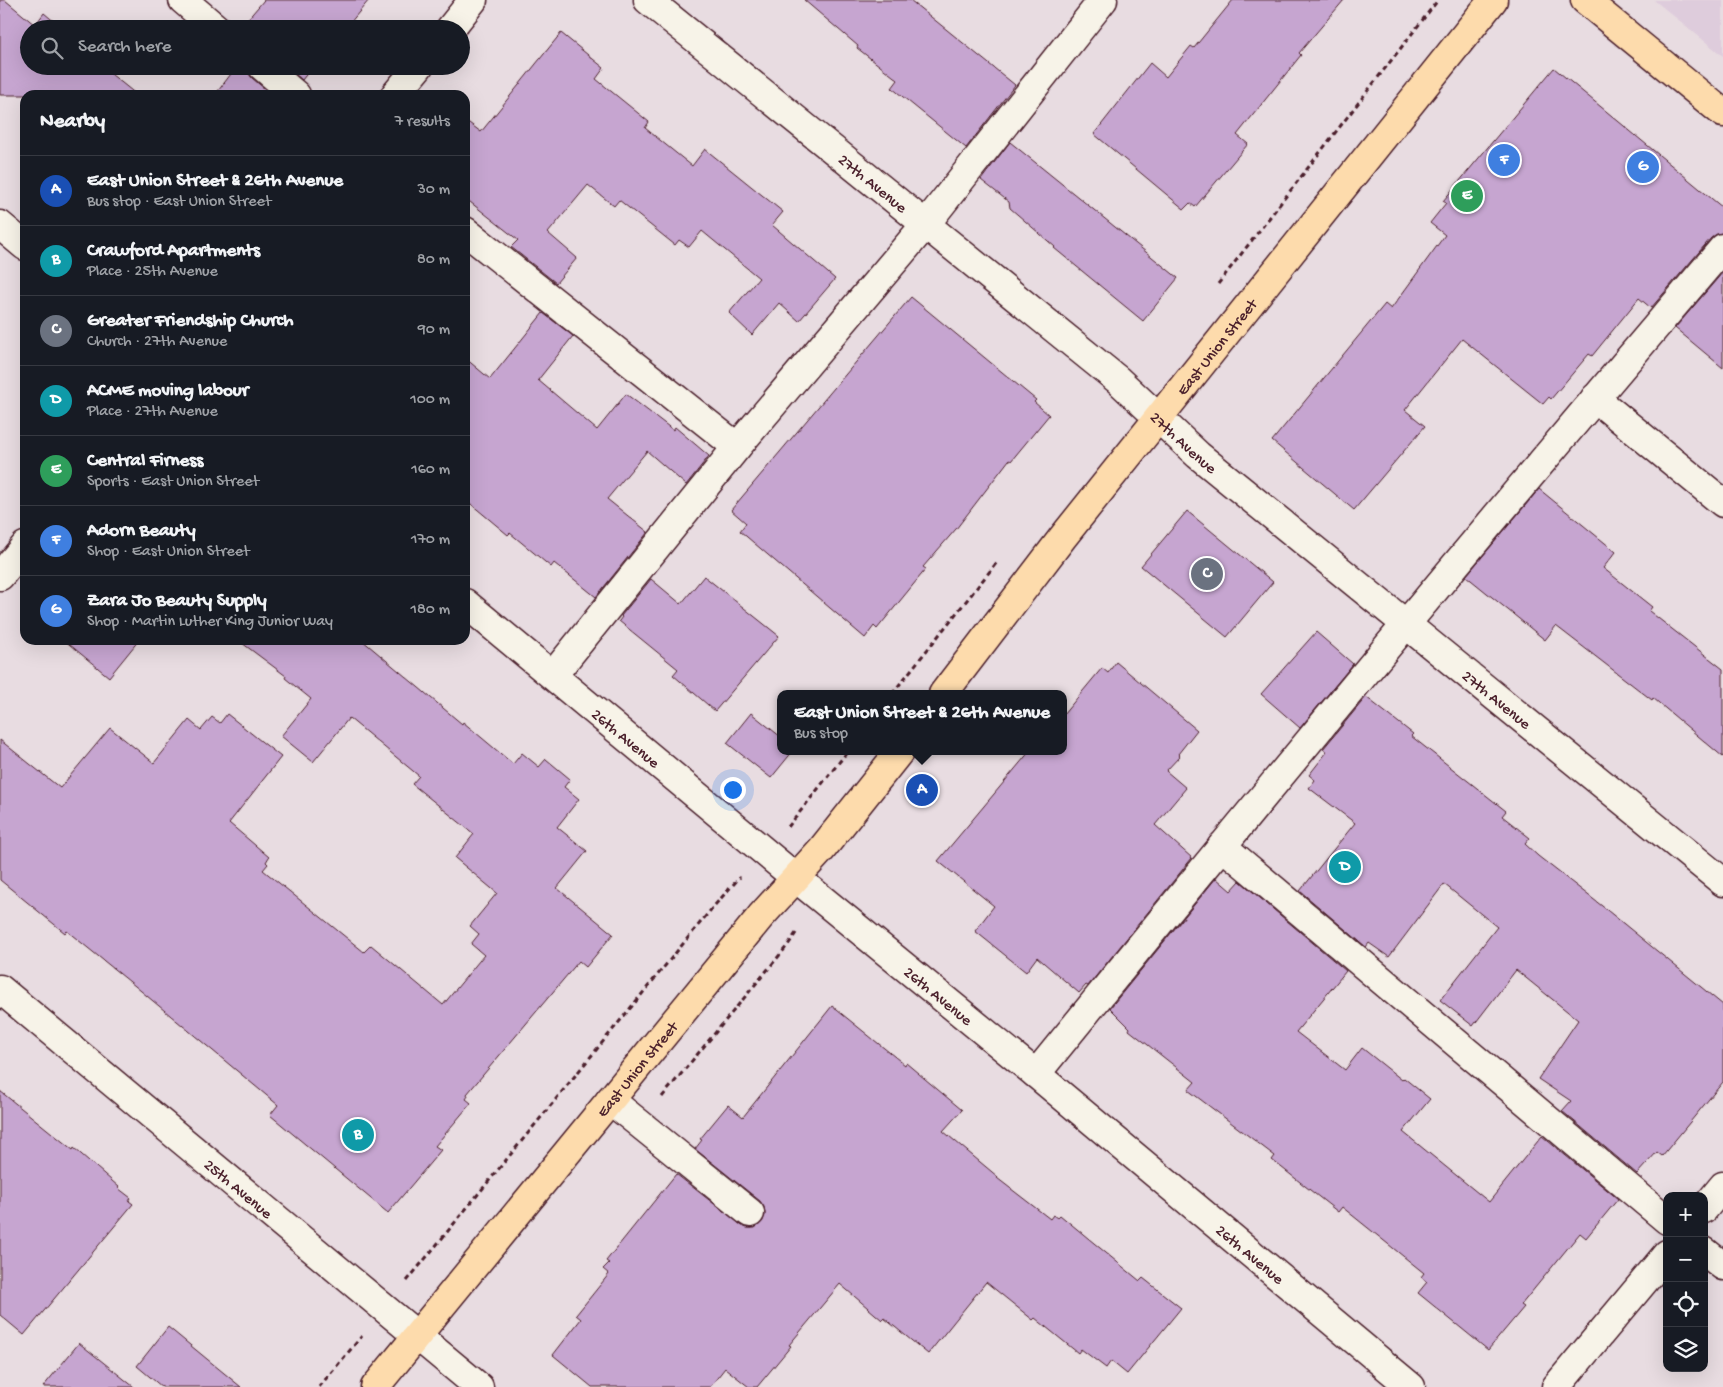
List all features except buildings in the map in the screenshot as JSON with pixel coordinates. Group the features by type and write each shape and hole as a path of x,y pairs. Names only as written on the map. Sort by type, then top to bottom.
{"main road":[{"name":"East Union Street","path":"945,690 1063,537 1493,0"},
{"path":"1585,0 1723,113"},
{"name":"East Union Street","path":"375,1387 761,916 822,849 897,755"}],"street":[{"path":"183,0 206,20"},
{"path":"457,20 473,0"},
{"name":"27th Avenue","path":"648,0 1114,377 1198,455 1723,882"},
{"path":"553,675 738,447 925,224 1103,0"},
{"path":"273,75 290,90"},
{"path":"399,90 412,75"},
{"path":"0,225 20,242"},
{"path":"470,236 738,447"},
{"path":"1036,1074 1222,846 1595,398 1723,248"},
{"path":"1595,398 1723,503"},
{"path":"0,576 20,552"},
{"name":"26th Avenue","path":"470,607 796,878 1036,1074 1411,1387"},
{"path":"1222,846 1663,1217"},
{"name":"25th Avenue","path":"0,989 479,1387"},
{"path":"610,1100 750,1213"},
{"path":"1708,1204 1723,1186"},
{"path":"1708,1254 1723,1266"},
{"path":"1556,1387 1663,1259"}],"path":[{"path":"1212,291 1438,0"},
{"path":"895,690 1002,555"},
{"path":"792,824 845,755"},
{"path":"420,1266 728,890"},
{"path":"319,1387 357,1342"}],"shaded area":[{"path":"1654,0 1723,0 1723,56"}],"place":[{"name":"Adorn Beauty","path":"1504,160"},
{"name":"Zara Jo Beauty Supply","path":"1643,167"},
{"name":"Central Firness","path":"1467,196"},
{"name":"Greater Friendship Church","path":"1207,574"},
{"name":"East Union Street & 26th Avenue","path":"922,790"},
{"name":"ACME moving labour","path":"1345,867"},
{"name":"Crawford Apartments","path":"358,1135"}]}
